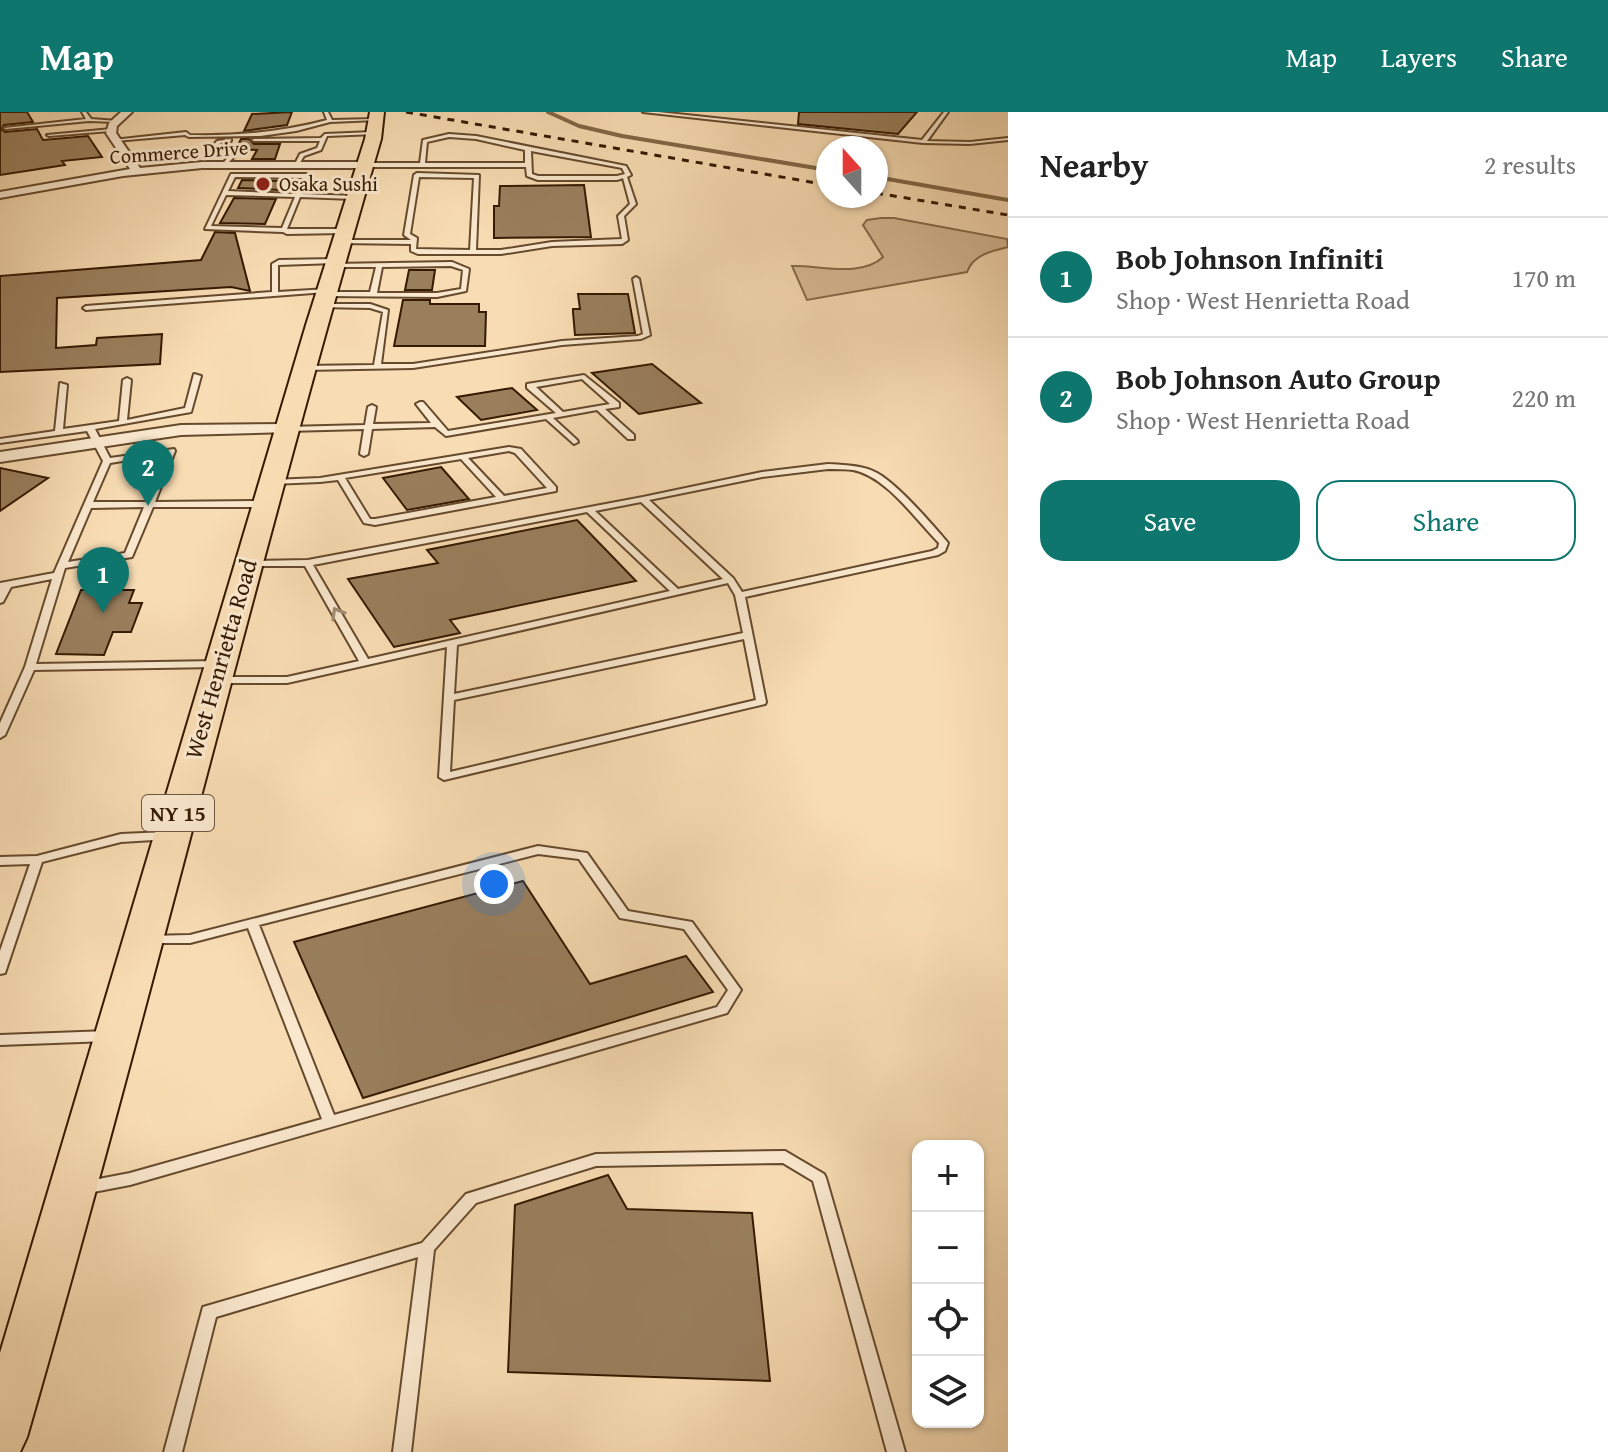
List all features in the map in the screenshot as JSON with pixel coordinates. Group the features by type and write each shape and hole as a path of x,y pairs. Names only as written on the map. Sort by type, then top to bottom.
{"main road":[{"name":"West Henrietta Road","path":"0,1437 369,145"}],"street":[{"path":"127,112 113,130 137,172"},
{"name":"Commerce Drive","path":"0,195 137,172 224,164 245,169 298,164 369,145"},
{"path":"0,457 94,435 286,429"}],"lane":[{"path":"84,112 89,120"},
{"path":"326,112 330,121 369,145"},
{"path":"645,112 923,142 970,143 1008,139"},
{"path":"923,142 946,112"},
{"path":"6,128 89,120 113,130"},
{"path":"181,127 189,136 216,137 300,129 330,121"},
{"path":"49,135 113,130 186,133"},
{"path":"298,164 302,155 319,149 325,135 337,133 422,165 528,165"},
{"path":"422,165 425,141 458,137 624,167 633,204 621,216 625,240 552,244 501,252 473,252 414,251 414,238 407,235 417,175 475,174 473,252"},
{"path":"224,164 231,157 229,153 215,147 225,140 322,139"},
{"path":"226,193 300,196 369,145"},
{"path":"528,149 529,175 538,178 625,177"},
{"path":"284,230 300,196 305,175 245,169 233,175 226,193 208,220 207,228 298,233 370,306 386,311 377,367"},
{"path":"86,308 275,292 414,242"},
{"path":"275,292 275,264 279,262 332,270 452,264 466,269 466,284 464,290 456,293 373,294 332,270"},
{"path":"373,294 379,266"},
{"path":"303,368 413,366 562,343 639,338 647,335 636,279"},
{"path":"0,441 59,433 94,435 123,423 188,410 197,376"},
{"path":"420,404 446,434 616,405 584,377 530,386 561,414"},
{"path":"123,423 127,380"},
{"path":"59,433 63,385"},
{"path":"364,454 372,407"},
{"path":"599,408 631,437"},
{"path":"548,417 574,442"},
{"path":"286,429 437,425"},
{"path":"0,735 30,667 60,571 107,461 94,435"},
{"path":"90,505 150,504 268,493 340,477 494,450 518,451 553,489 375,522 367,521 340,477"},
{"path":"0,600 4,585 129,555 171,451 107,461"},
{"path":"462,456 503,499"},
{"path":"248,563 308,563 809,467 843,465 874,475 944,543 942,549 935,553 740,595"},
{"path":"452,643 444,777 761,702 740,595 730,580 643,499"},
{"path":"589,510 676,592"},
{"path":"308,563 365,662"},
{"path":"30,667 217,672 287,680 730,580"},
{"path":"450,698 747,635"},
{"path":"0,861 37,860 121,838 171,836"},
{"path":"73,1190 130,1179 722,1010 735,990 688,925 624,915 583,856 538,850 190,939 143,939"},
{"path":"0,970 37,860"},
{"path":"252,923 330,1122"},
{"path":"0,1040 116,1035"},
{"path":"173,1452 209,1312 427,1248 471,1198 596,1160 785,1157 819,1178 896,1452"},
{"path":"402,1452 427,1248"}],"shaded area":[{"path":"881,218 1007,239 1008,247 978,258 967,272 807,300 792,266 852,269 874,263 883,257 863,225 867,220"}],"building":[{"path":"0,112 27,112 33,122 4,125 1,129 5,132 37,129 43,140 88,136 102,157 62,161 65,165 0,175"},
{"path":"292,112 287,125 244,131 252,114"},
{"path":"799,112 917,112 898,134 798,124"},
{"path":"241,139 249,139 254,144 280,144 275,159 252,159 257,150 236,149"},
{"name":"Osaka Sushi","path":"242,180 284,181 280,190 238,188"},
{"path":"584,185 591,237 494,238 494,206 499,206 500,186"},
{"path":"234,198 276,199 265,224 220,223"},
{"path":"215,232 235,233 250,291 231,287 57,298 56,348 96,345 97,338 162,334 160,364 0,372 0,276 201,260"},
{"path":"409,270 435,270 432,290 405,290"},
{"path":"578,294 628,294 635,333 575,335 573,309 580,309"},
{"path":"403,300 430,300 430,304 479,304 479,312 486,312 485,346 394,346"},
{"path":"652,364 701,403 639,414 592,373"},
{"path":"512,388 537,410 481,420 457,397"},
{"path":"441,467 469,499 407,510 383,478"},
{"path":"0,468 48,478 0,511"},
{"path":"577,520 636,581 450,620 460,633 394,647 348,579 438,563 427,550"},
{"path":"81,590 134,590 129,603 142,603 131,632 113,632 104,655 56,654"},
{"path":"523,881 590,984 686,956 713,992 363,1098 294,942"},
{"path":"608,1175 627,1209 752,1213 770,1381 508,1372 515,1205"}],"waterway":[{"path":"548,112 579,126 622,136 816,168"},
{"path":"888,179 1008,200"}],"railway":[{"path":"406,112 816,183"},
{"path":"888,195 1008,215"}],"place":[{"name":"Osaka Sushi","path":"263,184"},
{"name":"Bob Johnson Auto Group","path":"148,506"},
{"name":"Bob Johnson Infiniti","path":"103,613"}]}
